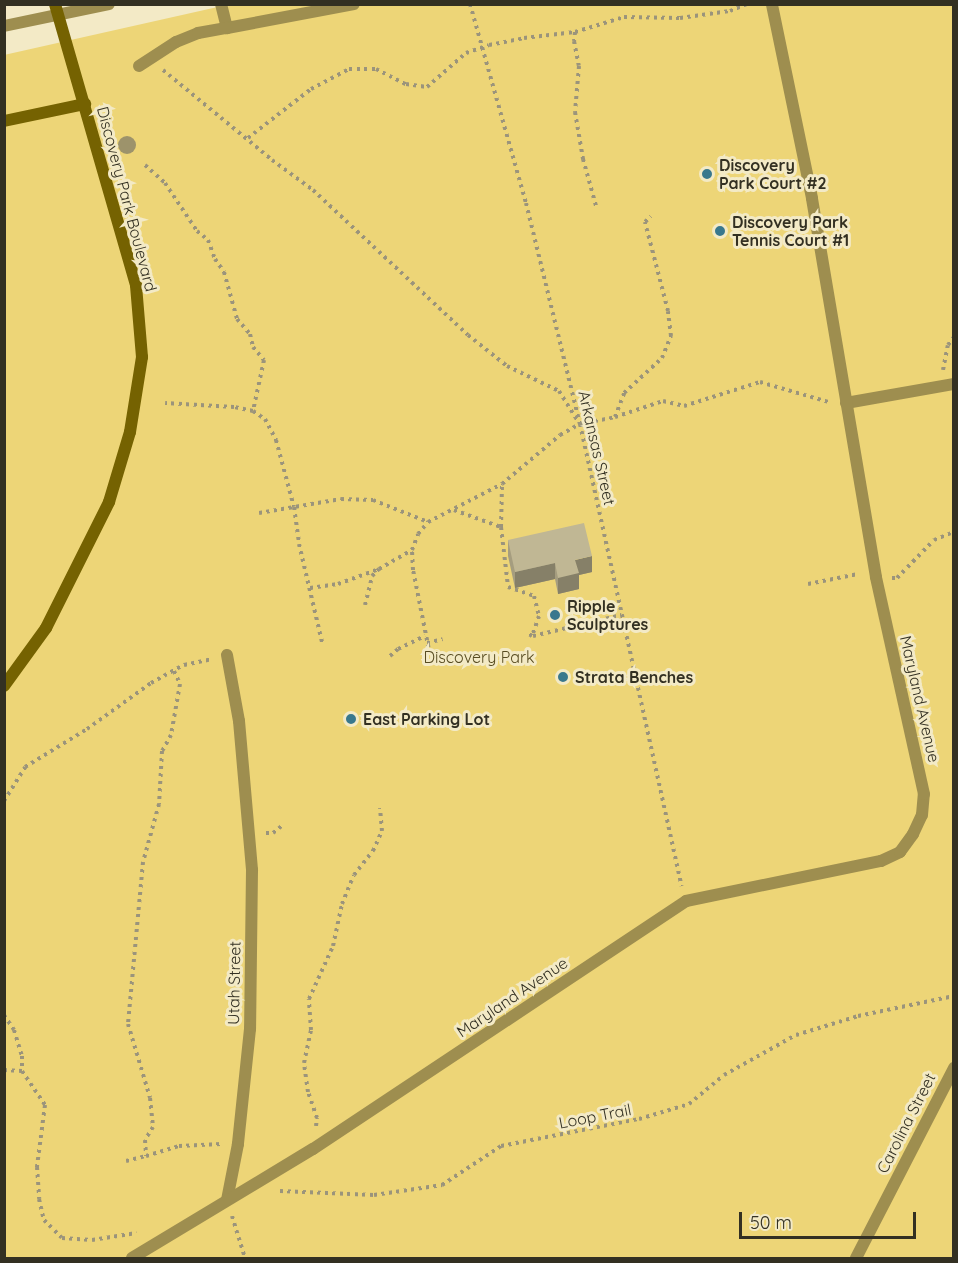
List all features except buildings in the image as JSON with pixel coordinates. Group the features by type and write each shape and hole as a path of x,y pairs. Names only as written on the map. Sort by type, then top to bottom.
{"street":[{"path":"4,26 57,10 109,4"},
{"path":"220,4 226,28"},
{"path":"144,62 198,33 354,4"},
{"name":"Maryland Avenue","path":"227,1200 313,1149 686,901 881,861 900,852 913,834 922,815 924,794 876,577 812,198 772,4"},
{"name":"Discovery Park Boulevard","path":"4,686 45,628 110,502 130,432 142,357 136,285 57,10"},
{"path":"4,121 85,104"},
{"path":"846,403 949,385"},
{"name":"Utah Street","path":"227,655 239,721 252,870 250,1029 238,1144 227,1200"},
{"name":"Carolina Street","path":"856,1258 954,1068"},
{"path":"132,1258 227,1200"}],"path":[{"name":"Arkansas Street","path":"470,4 526,203 580,424 686,901"},
{"path":"248,138 311,89 349,69 376,69 406,84 427,87 466,53 524,38 575,32 624,17 680,18 730,11 747,4"},
{"path":"575,32 574,40 579,66 575,112 583,159 596,206"},
{"path":"565,34 574,40"},
{"path":"144,62 248,138 313,190 468,335 507,366 559,391 580,424"},
{"path":"145,165 165,183 197,231 208,240 215,259 224,272 237,319 250,334 253,347 264,360 253,411"},
{"path":"615,417 624,393 662,358 670,336 668,311 645,222 651,216"},
{"path":"949,385 942,369 948,345 954,337"},
{"path":"430,655 413,570 412,550 418,534 428,522 502,484 560,435 580,424 615,417 663,401 684,406 760,382 821,401 846,403"},
{"path":"165,403 234,407 253,411 265,420 276,440 294,507 299,544 322,642"},
{"path":"502,484 501,527 508,587 534,596 539,616 532,636"},
{"path":"259,513 341,499 373,500 428,522"},
{"path":"453,510 501,527"},
{"path":"808,584 857,574 897,578 934,540 954,532"},
{"path":"310,588 338,584 379,569 412,550"},
{"path":"364,604 372,576 379,569"},
{"path":"526,632 532,636 622,615"},
{"path":"390,656 398,649 426,636"},
{"path":"427,643 443,639"},
{"path":"4,801 25,767 174,670 184,665 209,660"},
{"path":"146,1156 145,1140 153,1127 150,1098 128,1024 143,862 159,804 162,751 171,735 180,684 174,670"},
{"path":"313,1149 317,1118 308,1092 304,1063 311,1030 309,999 333,946 342,904 354,875 373,851 382,831 380,808"},
{"name":"Loop Trail","path":"268,1192 279,1190 374,1195 442,1185 501,1146 639,1119 688,1104 724,1075 796,1035 858,1016 954,996"},
{"path":"4,1015 14,1030 22,1056 22,1071 45,1105 37,1167 39,1198 44,1220 62,1238 92,1240 135,1233 167,1237"},
{"path":"4,1070 22,1071"},
{"path":"126,1161 179,1146 238,1144"},
{"path":"227,1200 245,1258"}],"green space":[{"name":"Discovery Park","path":"231,4 953,5 953,1258 5,1258 4,55"}],"place":[{"name":"Discovery Park Court #2","path":"707,174"},
{"name":"Discovery Park Tennis Court #1","path":"720,231"},
{"name":"Ripple Sculptures","path":"555,615"},
{"name":"Strata Benches","path":"563,677"},
{"name":"East Parking Lot","path":"351,719"}]}
